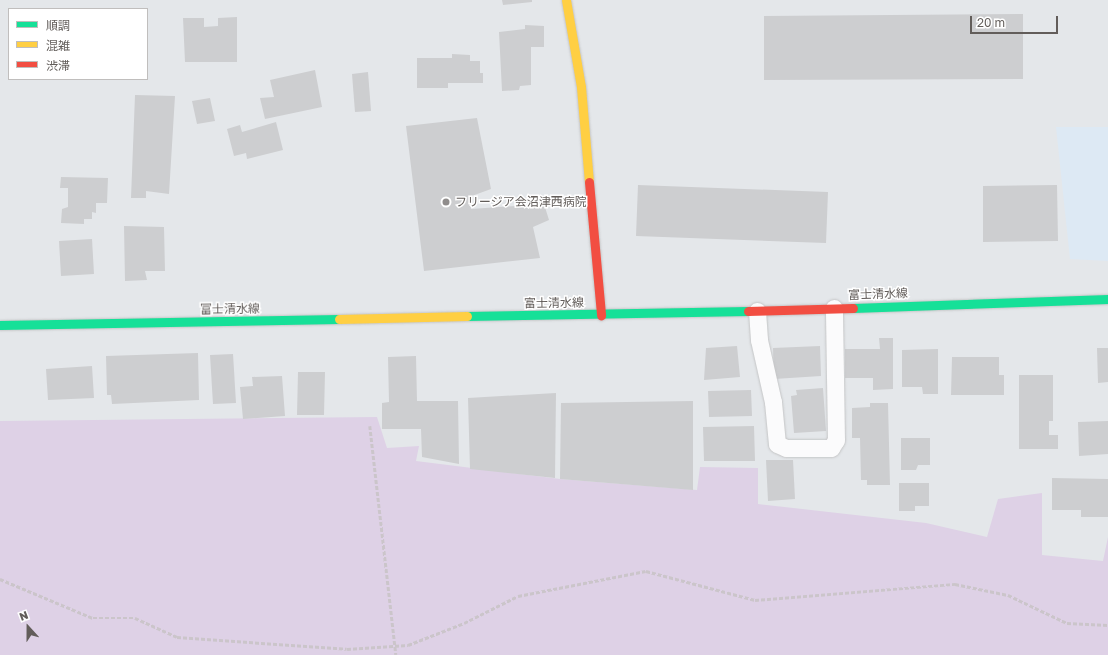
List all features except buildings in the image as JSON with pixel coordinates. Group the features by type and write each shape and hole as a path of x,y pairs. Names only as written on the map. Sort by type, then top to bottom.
{"main road":[{"path":"566,0 581,87 601,314"},
{"name":"富士清水線","path":"0,325 757,311 1108,298"}],"lane":[{"path":"757,311 759,340 773,402 778,444 786,448 831,448 836,440 834,308"}],"path":[{"path":"370,426 396,655"},
{"path":"0,579 93,618 135,618 177,637 347,649 408,645 464,623 518,596 646,571 755,600 955,584 1008,595 1067,623 1108,625"}],"shaded area":[{"path":"1056,127 1108,127 1108,261 1070,259"},
{"path":"377,417 387,448 419,446 416,461 560,479 697,490 700,467 758,468 758,504 926,523 987,537 998,499 1042,493 1042,555 1103,561 1108,537 1108,655 0,655 0,421"}],"traffic: fast":[{"path":"853,308 1108,299"},
{"path":"467,316 748,311"},
{"path":"0,325 339,319"}],"traffic: slow":[{"path":"566,0 581,87 589,182"},
{"path":"339,319 467,316"}],"traffic: jam":[{"path":"589,182 601,315"},
{"path":"748,311 853,308"}],"place":[{"name":"フリージア会沼津西病院","path":"446,202"}]}
